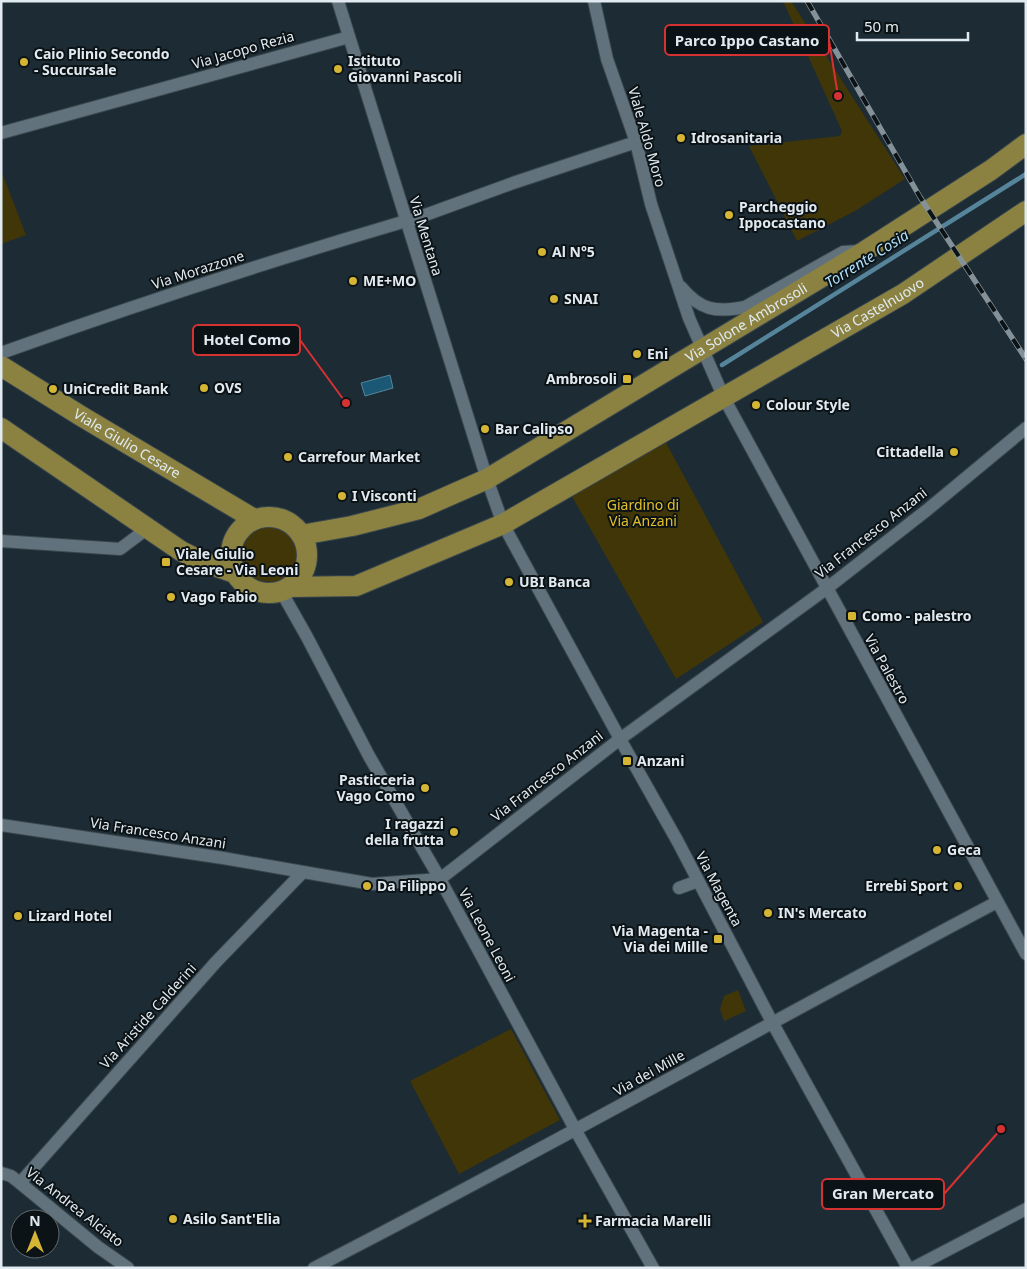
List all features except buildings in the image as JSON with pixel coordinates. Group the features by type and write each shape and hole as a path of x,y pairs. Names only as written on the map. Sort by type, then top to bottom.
{"main road":[{"name":"Via Solone Ambrosoli","path":"487,479 705,355 991,170 1026,144"},
{"name":"Via Castelnuovo","path":"721,392 910,290 1026,211"},
{"name":"Viale Giulio Cesare","path":"1,366 254,519"},
{"path":"285,589 298,579 304,569 307,557 306,546 295,526 286,520 265,516 254,519 243,526 235,536 231,548 230,561 235,573 243,583 254,590 267,593 285,589 356,586 503,524 721,392"},
{"path":"1,428 181,551 203,562 235,573"},
{"path":"301,535 352,526 419,509 487,479"}],"street":[{"name":"Via Mentana","path":"338,1 487,479"},
{"name":"Viale Aldo Moro","path":"594,1 607,59 636,142 651,204 676,280 721,392"},
{"name":"Via Jacopo Rezia","path":"1,133 349,37"},
{"name":"Via Morazzone","path":"1,353 79,325 296,254 406,221 636,142"},
{"name":"Viale Aldo Moro","path":"676,280 688,295 703,306 713,310 732,310 744,307 843,252 866,251"},
{"name":"Via Palestro","path":"721,392 826,589 1026,954"},
{"name":"Via Francesco Anzani","path":"1,825 372,884 440,878 620,739 826,589 927,510 1026,428"},
{"path":"487,479 503,524"},
{"name":"Via Magenta","path":"503,524 698,881 772,1022 908,1268"},
{"path":"1,541 120,549 148,528"},
{"name":"Via Leone Leoni","path":"285,589 307,637 368,756 440,878 576,1131 653,1268"},
{"name":"Via Aristide Calderini","path":"20,1183 216,962 303,872"},
{"path":"679,888 698,881"},
{"name":"Via dei Mille","path":"314,1268 576,1131 772,1022 997,902"},
{"name":"Via Andrea Alciato","path":"1,1173 10,1176 20,1183 128,1268"},
{"path":"913,1268 1026,1209"}],"green space":[{"path":"783,1 791,1 905,179 855,211 797,241 749,146 840,136 842,131"},
{"path":"1,170 26,235 1,244"},
{"name":"Giardino di Via Anzani","path":"664,439 763,622 676,679 570,493"},
{"path":"270,524 281,526 294,537 299,553 297,564 286,577 270,582 259,580 246,569 241,553 243,542 254,529"},
{"path":"738,990 746,1011 724,1021 720,1009 724,996"},
{"path":"511,1029 560,1120 459,1174 410,1081"}],"water":[{"path":"390,375 393,388 365,396 361,383"}],"waterway":[{"name":"Torrente Cosia","path":"722,365 1026,174"}],"railway":[{"path":"807,1 920,197 1026,359"}],"place":[{"name":"Caio Plinio Secondo - Succursale","path":"24,62"},
{"name":"Istituto Giovanni Pascoli","path":"338,69"},
{"name":"Parco Ippo Castano","path":"838,96"},
{"name":"Idrosanitaria","path":"681,138"},
{"name":"Parcheggio Ippocastano","path":"729,215"},
{"name":"Al N°5","path":"542,252"},
{"name":"ME+MO","path":"353,281"},
{"name":"SNAI","path":"554,299"},
{"name":"Eni","path":"637,354"},
{"name":"Ambrosoli","path":"627,379"},
{"name":"OVS","path":"204,388"},
{"name":"UniCredit Bank","path":"53,389"},
{"name":"Hotel Como","path":"346,403"},
{"name":"Colour Style","path":"756,405"},
{"name":"Bar Calipso","path":"485,429"},
{"name":"Cittadella","path":"954,452"},
{"name":"Carrefour Market","path":"288,457"},
{"name":"I Visconti","path":"342,496"},
{"name":"Viale Giulio Cesare - Via Leoni","path":"166,562"},
{"name":"UBI Banca","path":"509,582"},
{"name":"Vago Fabio","path":"171,597"},
{"name":"Como - palestro","path":"852,616"},
{"name":"Anzani","path":"627,761"},
{"name":"Pasticceria Vago Como","path":"425,788"},
{"name":"I ragazzi della frutta","path":"454,832"},
{"name":"Geca","path":"937,850"},
{"name":"Da Filippo","path":"367,886"},
{"name":"Errebi Sport","path":"958,886"},
{"name":"IN's Mercato","path":"768,913"},
{"name":"Lizard Hotel","path":"18,916"},
{"name":"Via Magenta - Via dei Mille","path":"718,939"},
{"name":"Gran Mercato","path":"1001,1129"},
{"name":"Asilo Sant'Elia","path":"173,1219"},
{"name":"Farmacia Marelli","path":"585,1221"}]}
